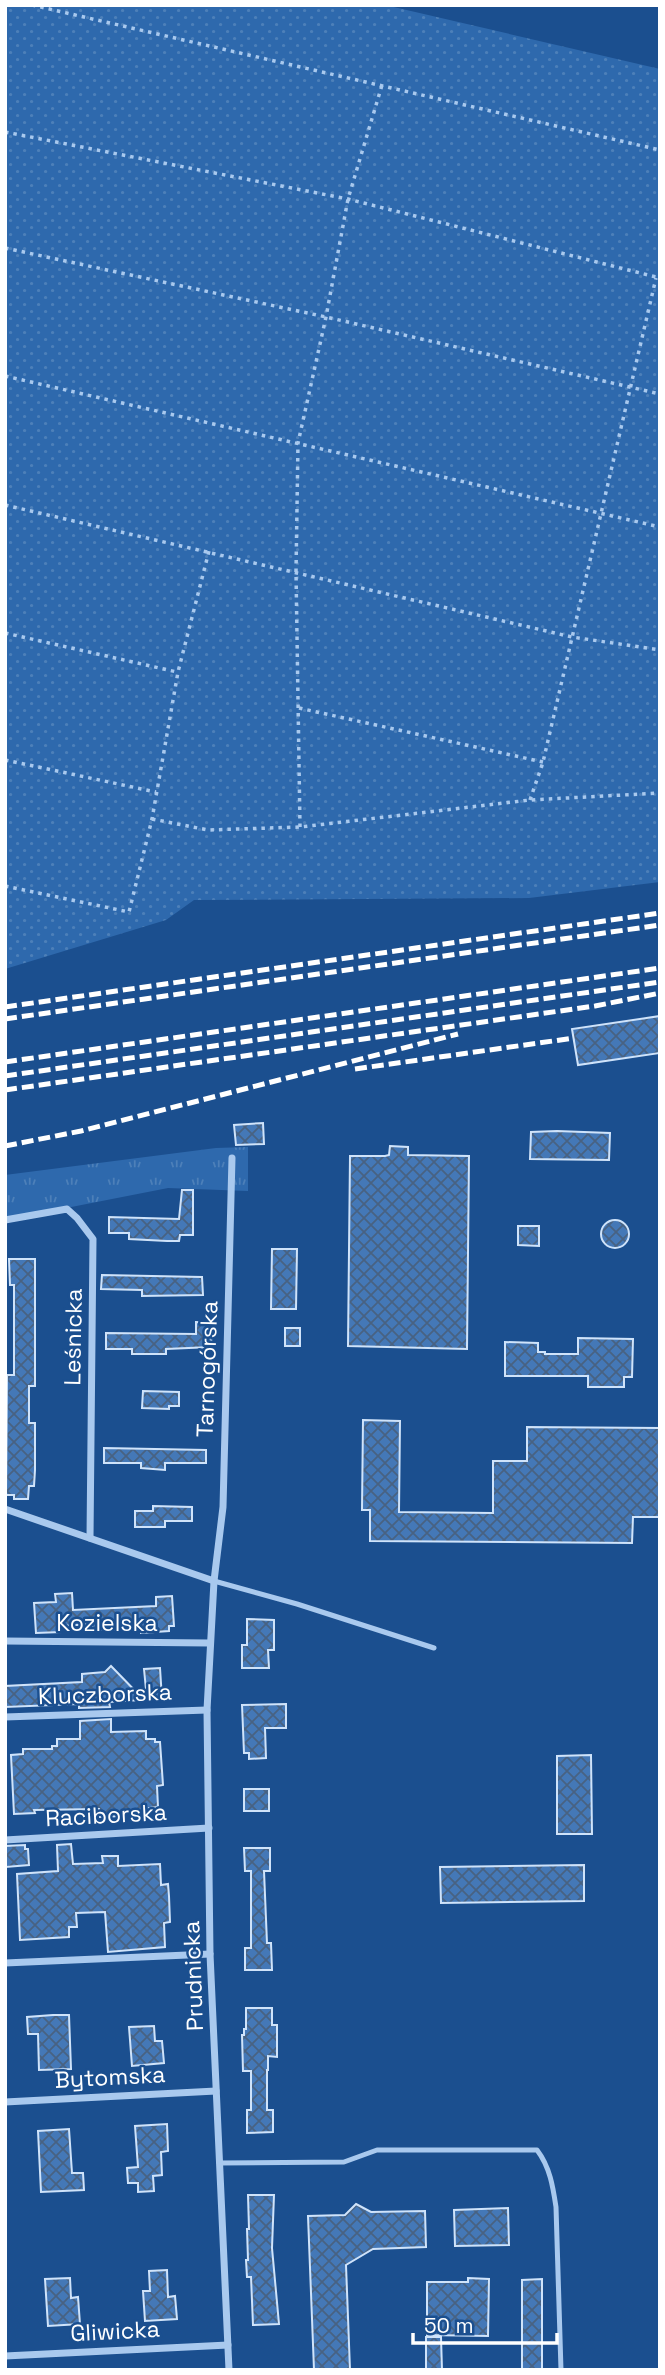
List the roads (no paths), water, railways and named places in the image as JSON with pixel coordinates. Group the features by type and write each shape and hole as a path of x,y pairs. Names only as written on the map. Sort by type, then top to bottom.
{"street":[{"name":"Tarnogórska","path":"214,1581 223,1507 232,1158"},
{"name":"Leśnicka","path":"5,1220 67,1209 77,1217 93,1239 90,1538"},
{"path":"5,1509 214,1581"},
{"name":"Prudnicka","path":"214,1581 207,1710 210,1954 229,2370"},
{"name":"Kozielska","path":"5,1642 209,1643"},
{"name":"Kluczborska","path":"5,1717 207,1710"},
{"name":"Raciborska","path":"5,1840 209,1828"},
{"path":"5,1963 210,1954"},
{"name":"Bytomska","path":"5,2102 216,2091"},
{"name":"Gliwicka","path":"5,2356 228,2345"}],"lane":[{"path":"214,1581 297,1604 434,1648"},
{"path":"219,2163 344,2162 377,2150 537,2150 545,2160 553,2185 561,2370"}],"railway":[{"path":"5,1007 660,913"},
{"path":"5,1019 660,925"},
{"path":"5,1062 660,968"},
{"path":"5,1076 660,982"},
{"path":"5,1090 595,1006 660,993"},
{"path":"5,1146 81,1131 458,1034"},
{"path":"355,1069 574,1038"}]}
